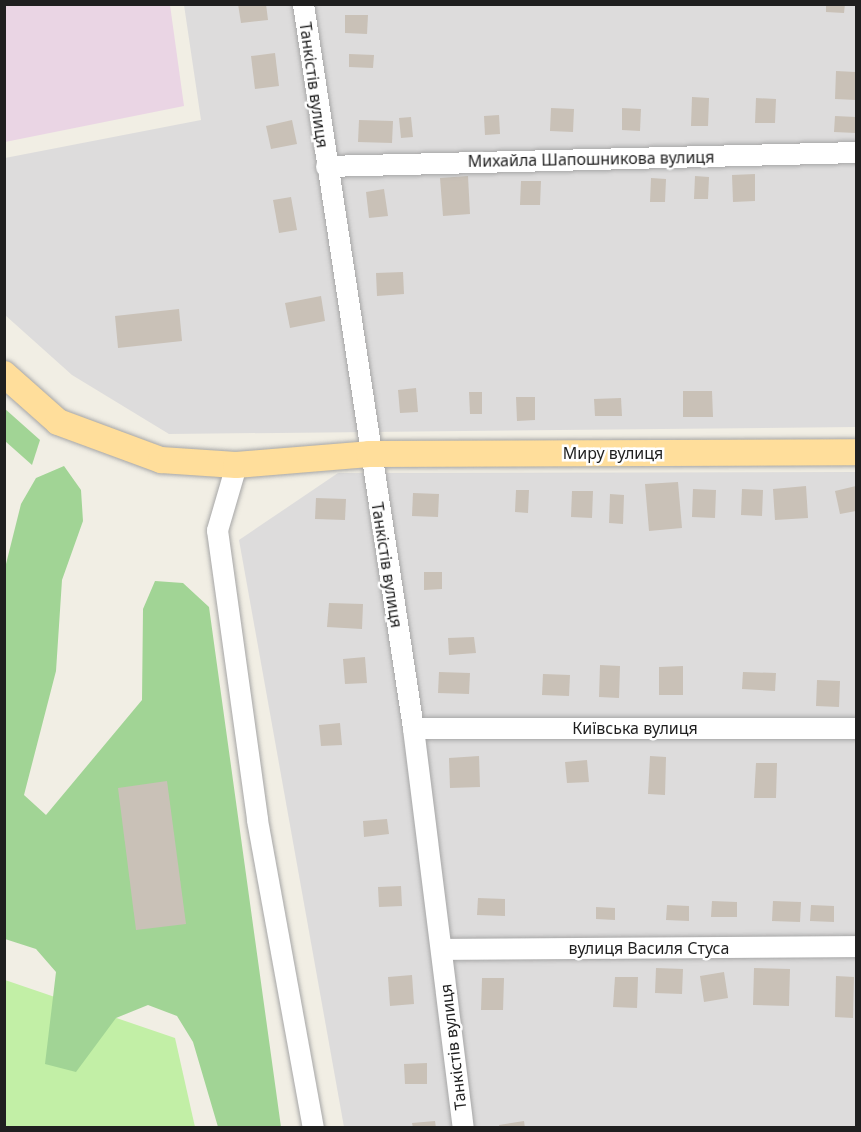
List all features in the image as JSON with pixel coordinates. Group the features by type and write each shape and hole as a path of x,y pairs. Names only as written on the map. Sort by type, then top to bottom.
{"main road":[{"name":"Миру вулиця","path":"4,374 58,422 161,460 236,465 369,454 856,452"}],"street":[{"name":"Танкістів вулиця","path":"303,4 369,454 414,728 463,1128"},
{"name":"Михайла Шапошникова вулиця","path":"326,166 856,153"},
{"path":"236,465 217,531 257,820 313,1128"},
{"name":"Київська вулиця","path":"414,728 856,728"},
{"name":"вулиця Василя Стуса","path":"442,950 856,946"}],"shaded area":[{"path":"5,4 170,5 184,106 5,142"},
{"path":"184,5 856,5 856,427 169,434 72,375 5,315 5,158 201,120"},
{"path":"856,472 856,1127 344,1127 239,540 338,473"}],"green space":[{"path":"4,408 40,440 32,465 5,441"},
{"path":"64,466 81,490 83,521 62,580 56,671 24,795 46,815 142,700 143,609 155,581 183,583 209,607 281,1127 218,1127 193,1042 177,1016 148,1005 116,1018 76,1072 45,1064 56,972 36,949 5,939 5,568 21,504 36,478"},
{"path":"5,980 175,1038 195,1127 5,1128"}],"building":[{"path":"238,4 266,4 268,20 241,23"},
{"path":"826,4 845,4 844,13 826,12"},
{"path":"345,15 368,15 367,34 345,33"},
{"path":"275,53 279,86 255,89 251,56"},
{"path":"349,54 374,55 373,68 349,67"},
{"path":"836,71 856,72 856,100 835,99"},
{"path":"692,97 709,98 708,126 691,126"},
{"path":"756,98 776,99 775,123 755,123"},
{"path":"551,108 574,109 573,132 550,131"},
{"path":"622,108 641,109 640,131 622,130"},
{"path":"499,115 500,134 485,135 484,116"},
{"path":"835,116 856,117 856,133 834,132"},
{"path":"411,117 413,137 401,138 399,118"},
{"path":"292,120 297,144 271,149 266,126"},
{"path":"359,120 393,121 392,143 358,142"},
{"path":"755,174 755,201 733,202 732,175"},
{"path":"468,176 470,214 443,216 440,178"},
{"path":"695,176 709,177 708,199 694,199"},
{"path":"651,178 666,179 665,202 650,202"},
{"path":"521,181 541,181 540,205 520,205"},
{"path":"384,189 388,216 369,218 366,192"},
{"path":"291,197 297,230 279,233 273,200"},
{"path":"403,272 404,294 377,296 376,273"},
{"path":"321,296 325,321 290,328 285,303"},
{"path":"179,309 182,341 118,348 115,316"},
{"path":"416,388 418,412 400,413 398,390"},
{"path":"683,391 712,391 713,417 683,417"},
{"path":"469,392 482,392 482,414 470,414"},
{"path":"516,397 535,397 535,420 517,421"},
{"path":"621,398 622,416 595,416 594,399"},
{"path":"678,482 682,528 649,531 645,484"},
{"path":"806,486 808,518 775,520 773,489"},
{"path":"856,486 856,511 840,514 835,491"},
{"path":"693,489 716,490 715,518 692,517"},
{"path":"742,489 763,490 762,516 741,515"},
{"path":"516,490 529,490 528,513 515,512"},
{"path":"572,491 593,491 592,518 571,517"},
{"path":"413,493 439,494 438,517 412,516"},
{"path":"610,494 624,495 623,524 609,523"},
{"path":"316,498 346,499 345,520 315,519"},
{"path":"424,572 442,572 442,589 424,590"},
{"path":"329,603 363,604 362,629 327,627"},
{"path":"474,637 476,653 449,655 448,638"},
{"path":"365,657 367,683 345,684 343,659"},
{"path":"600,665 620,666 619,698 599,697"},
{"path":"683,666 683,695 659,695 659,667"},
{"path":"439,672 470,673 469,694 438,693"},
{"path":"743,672 776,673 775,691 742,689"},
{"path":"543,674 570,675 569,696 542,695"},
{"path":"817,680 840,681 839,707 816,706"},
{"path":"340,723 342,745 321,746 319,725"},
{"path":"479,756 480,787 450,788 449,758"},
{"path":"650,756 666,757 665,795 648,794"},
{"path":"587,760 589,782 567,783 565,762"},
{"path":"756,763 777,763 776,798 754,798"},
{"path":"167,781 186,924 136,930 118,788"},
{"path":"387,819 389,834 364,837 363,821"},
{"path":"401,886 402,906 379,907 378,887"},
{"path":"478,898 505,899 505,916 477,915"},
{"path":"712,901 737,902 737,917 711,917"},
{"path":"773,901 801,902 800,922 772,921"},
{"path":"667,905 689,906 689,921 666,920"},
{"path":"811,905 834,906 834,922 810,921"},
{"path":"596,907 615,908 615,920 596,919"},
{"path":"656,968 683,969 682,994 655,993"},
{"path":"754,968 790,969 789,1006 753,1005"},
{"path":"724,972 728,998 704,1002 700,976"},
{"path":"412,975 414,1004 390,1006 388,977"},
{"path":"836,976 854,977 853,1018 835,1017"},
{"path":"615,977 638,977 637,1008 613,1007"},
{"path":"482,978 504,978 503,1010 481,1010"},
{"path":"427,1063 427,1084 405,1084 404,1064"},
{"path":"435,1121 436,1128 413,1128 412,1123"},
{"path":"524,1121 525,1128 500,1128 499,1125"}]}
